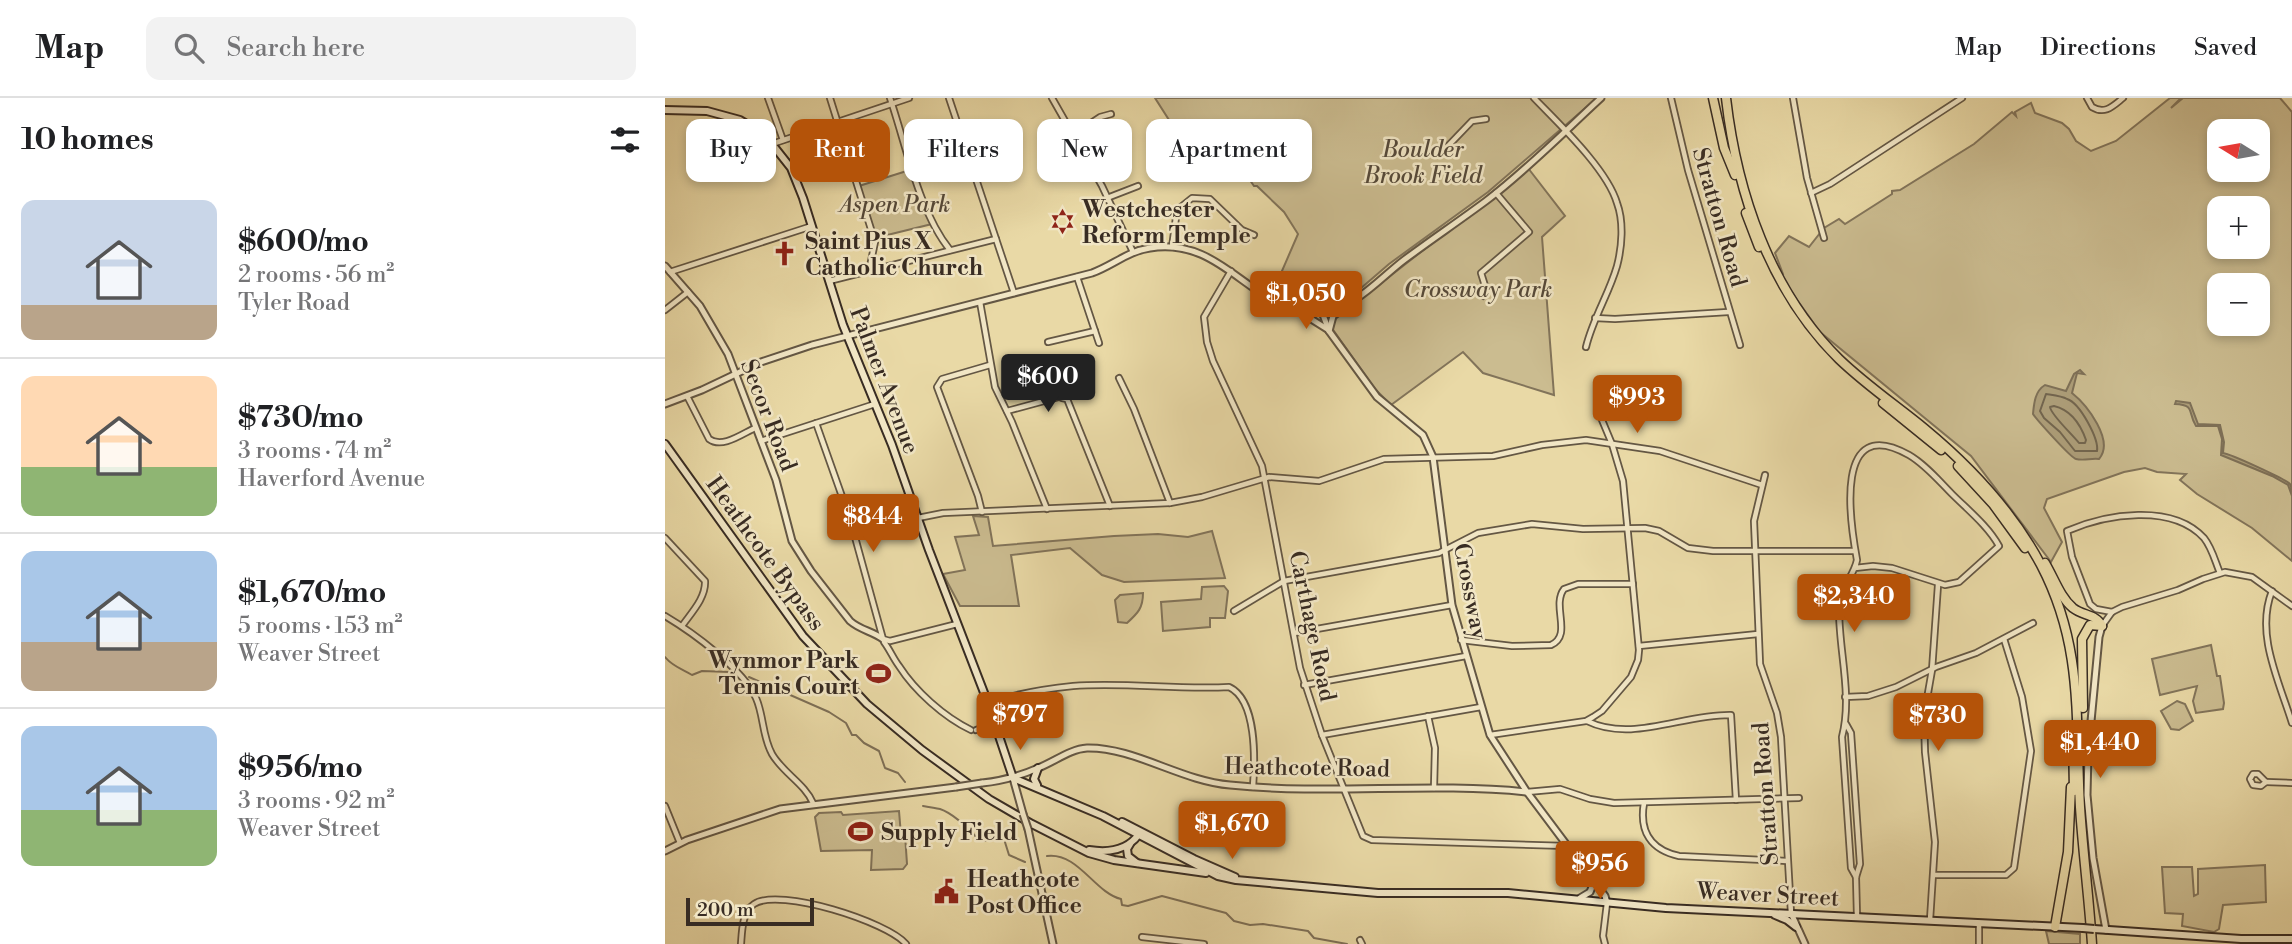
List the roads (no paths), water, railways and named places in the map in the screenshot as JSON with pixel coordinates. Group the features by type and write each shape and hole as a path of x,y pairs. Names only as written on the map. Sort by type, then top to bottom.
{"highway":[{"path":"1713,98 1724,148 1760,251 1785,300 1803,326 1846,373 1926,437 1961,469 1998,510 2030,556 2050,598 2066,650 2071,689 2075,815 2089,944"},
{"path":"1720,98 1735,175"},
{"path":"1726,98 1738,168 1752,214 1772,264 1799,312 1822,341 1851,370 1933,435 1983,483 2033,545 2066,600 2075,609 2098,619 2102,626"},
{"path":"1983,483 2031,547 2061,611 2075,673 2089,944"},
{"path":"2079,771 2083,710 2082,639 2090,625 2102,626"},
{"path":"2055,927 2069,840 2073,753"}],"main road":[{"name":"Palmer Avenue","path":"665,110 695,110 736,119"},
{"name":"Palmer Avenue","path":"776,149 791,168 847,335 988,703 1013,778"},
{"name":"Heathcote Bypass","path":"665,444 803,636 867,704 922,750 978,791 1032,824 1097,856 1218,876"},
{"path":"1038,768 1034,779 1038,787"},
{"name":"Weaver Street","path":"1013,778 1243,880"},
{"name":"Heathcote Bypass","path":"1081,848 1104,852 1120,848 1131,842 1139,833"},
{"name":"Weaver Street","path":"1139,833 1218,876 1312,888 1378,892 1508,893 1580,898 1607,903 2083,928 2241,942 2292,940"},
{"path":"1131,842 1127,849 1129,858 1141,864"},
{"path":"1767,912 1784,918 1796,927"}],"street":[{"path":"768,98 783,140"},
{"path":"830,98 836,119"},
{"path":"845,119 891,101 909,98"},
{"path":"949,98 1014,293"},
{"path":"1052,98 1064,119"},
{"path":"1534,98 1610,186 1619,212 1622,233 1617,266 1595,318 1587,346"},
{"path":"665,404 790,352 847,335 1077,278 1099,271 1133,252 1148,248 1172,247 1205,255 1269,298 1297,310 1329,331 1333,316 1496,192 1601,98"},
{"name":"Stratton Road","path":"1671,98 1688,170 1728,312 1740,345"},
{"path":"1794,98 1799,138 1824,238"},
{"path":"1811,193 1830,184 1962,98"},
{"path":"2087,98 2092,107 2102,111 2123,98"},
{"path":"891,101 926,210 939,237 950,250"},
{"path":"1097,119 1111,114"},
{"path":"1448,146 1472,121 1486,119"},
{"path":"776,143 790,138"},
{"path":"856,182 875,242 876,249 869,271"},
{"path":"1098,182 1133,252"},
{"path":"1107,198 1138,186"},
{"path":"1483,296 1486,289 1481,272 1529,232 1496,192"},
{"path":"1172,247 1177,210 1192,198 1210,199 1243,230 1254,235"},
{"path":"670,272 812,226"},
{"path":"829,281 996,239"},
{"name":"Secor Road","path":"665,266 714,328 776,480 790,537 799,554 851,621 861,630 883,639"},
{"name":"Carthage Road","path":"1231,271 1203,321 1213,360 1262,466 1304,685 1363,836 1372,840 1567,846"},
{"path":"1077,278 1099,343"},
{"path":"665,310 688,292"},
{"path":"980,302 995,387 1047,509"},
{"path":"1297,310 1322,312 1351,302"},
{"name":"Crossway","path":"1322,312 1329,331 1377,397 1423,435 1433,457 1452,605 1490,735 1527,792 1605,896 1607,903"},
{"path":"1595,318 1728,312"},
{"path":"1048,342 1095,331"},
{"path":"982,512 937,387 942,379 991,365"},
{"path":"1119,378 1134,409 1170,503"},
{"path":"1007,411 1081,391"},
{"path":"687,396 712,442 719,444 755,428"},
{"path":"1062,398 1067,399 1110,506"},
{"path":"761,441 875,404"},
{"path":"1490,735 1586,721 1602,711 1631,677 1638,660 1639,646 1623,481 1602,420"},
{"path":"816,424 850,519 883,639 899,667 916,687 948,716 973,730 995,723"},
{"path":"917,518 943,513 1170,503 1202,497 1275,476 1319,481 1384,459 1484,457 1542,445 1586,440 1683,457 1762,485"},
{"path":"1855,568 1892,568 1945,586 1959,582 1998,548 1998,543 1924,465 1908,454 1878,446 1866,449 1857,460 1851,475 1849,507 1855,568 1841,592 1839,605 1845,697 1842,737 1847,822 1851,868 1856,877"},
{"name":"Stratton Road","path":"1765,475 1754,514 1758,634 1762,673 1779,720 1791,913 1805,944"},
{"path":"2112,612 2096,609 2090,604 2072,557 2067,531 2101,519 2123,515 2167,519 2189,527 2205,540 2220,573"},
{"path":"1234,611 1285,581 1445,550 1478,533 1508,527 1541,524 1583,530 1628,527 1654,529 1679,544 1699,550 1855,551"},
{"path":"665,538 705,581 704,592 682,626"},
{"path":"2106,930 2091,844 2087,786 2089,737 2102,626 2112,612 2129,604 2178,590 2220,573 2252,576 2292,606"},
{"path":"1461,639 1512,646 1551,645 1556,643 1562,633 1559,599 1564,589 1578,584 1633,584"},
{"path":"1930,920 1935,842 1925,752 1924,716 1931,670 1938,584"},
{"path":"2272,591 2265,607 2265,628 2292,723"},
{"path":"1294,633 1452,605"},
{"path":"665,616 708,645 748,685 759,705 765,739 770,750 813,803"},
{"path":"883,639 890,641 957,624"},
{"path":"1845,697 1868,696 1887,690 1976,653 2033,624"},
{"path":"1639,646 1758,634"},
{"path":"1934,875 2006,875 2011,872 2016,860 2031,751 2022,697 2004,639"},
{"path":"1304,685 1466,656"},
{"path":"988,703 1030,692 1075,686 1197,689 1229,687 1240,695 1252,730 1255,766 1253,787"},
{"path":"1322,735 1481,707"},
{"path":"1586,721 1605,728 1622,730 1659,726 1686,719 1731,715 1736,800"},
{"path":"1428,716 1434,748 1434,788"},
{"path":"1845,723 1851,733 1860,864 1856,877 1857,916"},
{"name":"Heathcote Road","path":"665,851 745,819 780,809 1013,778 1080,750 1107,749 1190,778 1253,787 1434,788 1527,792 1560,789 1597,801 1644,803 1799,799"},
{"name":"Palmer Avenue","path":"1013,778 1037,862 1053,944"},
{"path":"1845,778 1854,778"},
{"path":"2266,782 2292,783"},
{"path":"1644,803 1644,832 1652,844 1667,853 1679,856 1787,861"},
{"path":"665,806 680,843"},
{"path":"1847,822 1857,822"},
{"path":"1580,898 1590,892 1594,883"},
{"path":"741,944 748,909 755,903 766,900 791,900 820,905 891,932 906,944"},
{"path":"1605,944 1603,936 1607,903"},
{"path":"1979,923 1979,944"},
{"path":"1142,937 1204,944"}],"water":[{"path":"2080,370 2084,374 2077,373 2072,393 2091,414 2101,433 2104,443 2099,459 2079,460 2073,457 2033,414 2036,398 2045,385 2066,391 2074,374"},
{"path":"2176,401 2190,403 2198,424 2220,425 2224,442 2223,453 2287,482 2291,485 2292,496 2288,485 2221,455 2222,439 2218,426 2196,426 2189,408 2175,404"}],"waterway":[{"path":"665,657 692,675 702,671 730,672"},
{"path":"749,677 829,712 846,723 852,735 879,751 885,768 898,773 905,782"},
{"path":"923,806 940,809 951,815 980,841 1004,839 1009,855 1025,862"},
{"path":"1047,856 1068,860 1103,889 1121,899 1122,905 1128,906 1162,896 1226,913 1234,921 1308,931 1314,938 1347,944"}],"place":[{"name":"Westchester Reform Temple","path":"1062,222"},
{"name":"Saint Pius X Catholic Church","path":"785,254"},
{"name":"Wynmor Park Tennis Court","path":"879,673"},
{"name":"Supply Field","path":"861,832"},
{"name":"Heathcote Post Office","path":"947,892"}],"park label":[{"name":"Boulder Brook Field","path":"1423,162"},
{"name":"Aspen Park","path":"895,204"},
{"name":"Crossway Park","path":"1478,289"}]}
